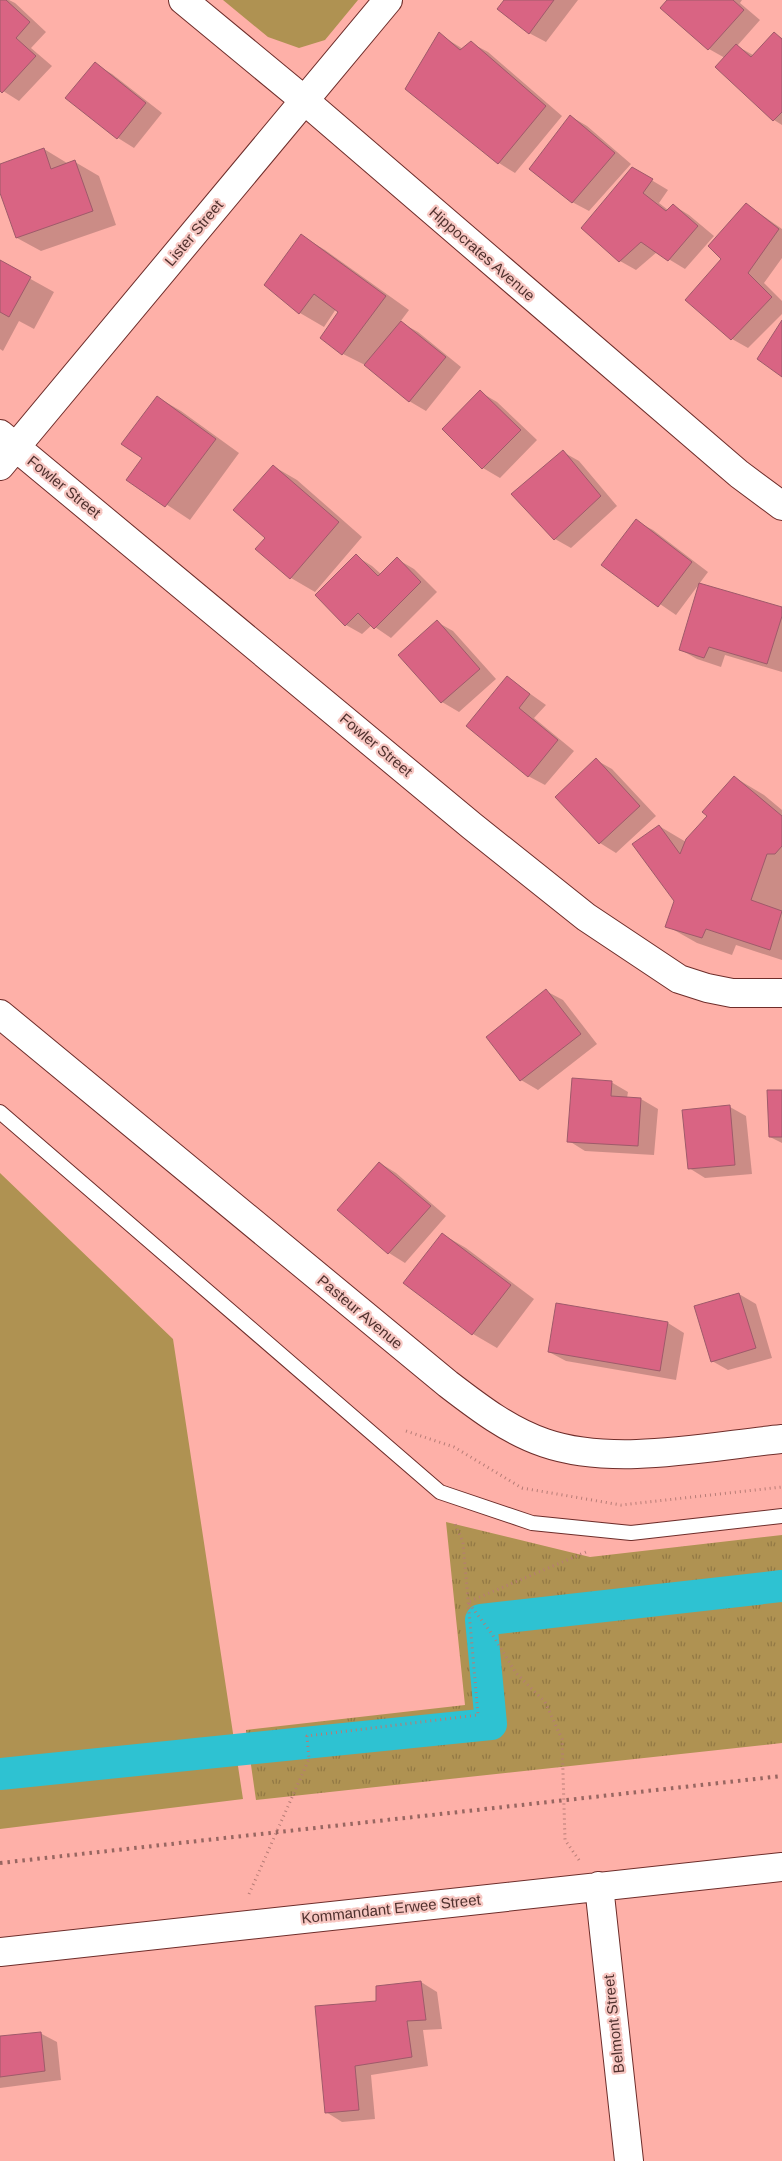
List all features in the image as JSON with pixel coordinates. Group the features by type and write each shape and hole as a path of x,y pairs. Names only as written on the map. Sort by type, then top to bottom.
{"street":[{"name":"Hippocrates Avenue","path":"183,0 304,100 739,474 782,506"},
{"name":"Lister Street","path":"5,449 388,0"},
{"name":"Fowler Street","path":"5,449 586,917 679,979 732,994 782,993"},
{"name":"Pasteur Avenue","path":"0,1014 448,1384 483,1411 515,1430 545,1443 589,1453 629,1454 782,1439"},
{"name":"Kommandant Erwee Street","path":"0,1952 782,1866"},
{"name":"Belmont Street","path":"599,1886 629,2161"}],"lane":[{"path":"0,1112 440,1492 532,1523 631,1534 782,1516"}],"path":[{"path":"235,1926 309,1759 307,1736 478,1715 463,1542 440,1492"},
{"path":"468,1602 631,1534"},
{"path":"468,1602 492,1634 516,1673 545,1702 562,1739 565,1840 599,1886"}],"green space":[{"path":"223,0 358,0 325,40 299,48 268,37"},
{"path":"0,1173 173,1339 243,1799 0,1829"},
{"path":"446,1522 590,1557 782,1535 782,1743 256,1800 246,1730 465,1705"}],"building":[{"path":"0,0 6,0 30,22 16,38 36,56 2,93 0,91"},
{"path":"504,0 554,0 529,34 497,9"},
{"path":"667,0 733,0 744,10 708,50 660,8"},
{"path":"439,32 460,50 471,41 546,106 498,164 405,89"},
{"path":"774,32 782,39 782,112 773,121 715,67 736,44 751,57"},
{"path":"95,62 146,103 117,139 65,98"},
{"path":"570,115 615,153 572,203 529,169"},
{"path":"44,148 51,169 75,160 93,211 16,238 0,193 0,164"},
{"path":"632,167 653,179 643,193 666,211 673,204 698,226 668,261 641,242 619,262 581,228"},
{"path":"746,203 779,229 748,273 772,297 731,340 685,300 721,259 708,246"},
{"path":"301,234 386,296 342,355 320,338 338,312 314,294 299,314 264,285"},
{"path":"0,260 31,277 9,317 0,312"},
{"path":"782,320 782,377 757,359"},
{"path":"401,321 446,357 409,402 364,365"},
{"path":"480,390 521,430 482,469 442,429"},
{"path":"157,396 216,439 165,507 126,480 142,458 121,444"},
{"path":"563,450 601,496 554,540 511,494"},
{"path":"273,465 339,522 290,579 255,549 265,538 233,510"},
{"path":"636,519 692,562 658,607 601,565"},
{"path":"356,554 378,576 397,557 421,582 374,629 358,613 345,626 315,595"},
{"path":"699,583 782,607 782,616 767,664 709,647 704,658 679,650"},
{"path":"437,620 480,669 441,703 398,655"},
{"path":"507,676 530,694 519,708 558,740 528,777 466,726"},
{"path":"596,758 640,806 599,844 555,797"},
{"path":"734,776 782,816 782,846 775,854 767,854 751,900 782,911 770,950 706,929 702,938 665,927 674,901 632,844 659,825 680,854 686,839 707,816 702,812"},
{"path":"546,989 581,1034 520,1081 486,1037"},
{"path":"572,1078 612,1081 611,1096 641,1098 638,1146 567,1142"},
{"path":"767,1090 782,1090 782,1137 769,1137"},
{"path":"730,1105 735,1165 688,1169 682,1110"},
{"path":"379,1162 431,1206 388,1254 337,1210"},
{"path":"442,1233 511,1285 472,1335 403,1283"},
{"path":"739,1293 756,1348 711,1362 694,1306"},
{"path":"556,1303 668,1322 660,1371 548,1352"},
{"path":"421,1981 426,2020 407,2021 412,2057 355,2066 359,2110 325,2113 315,2006 376,2001 376,1986"},
{"path":"41,2032 45,2071 0,2077 0,2036"}],"waterway":[{"path":"0,1774 491,1724 481,1620 782,1586"}],"railway":[{"path":"0,1863 782,1776"}]}
